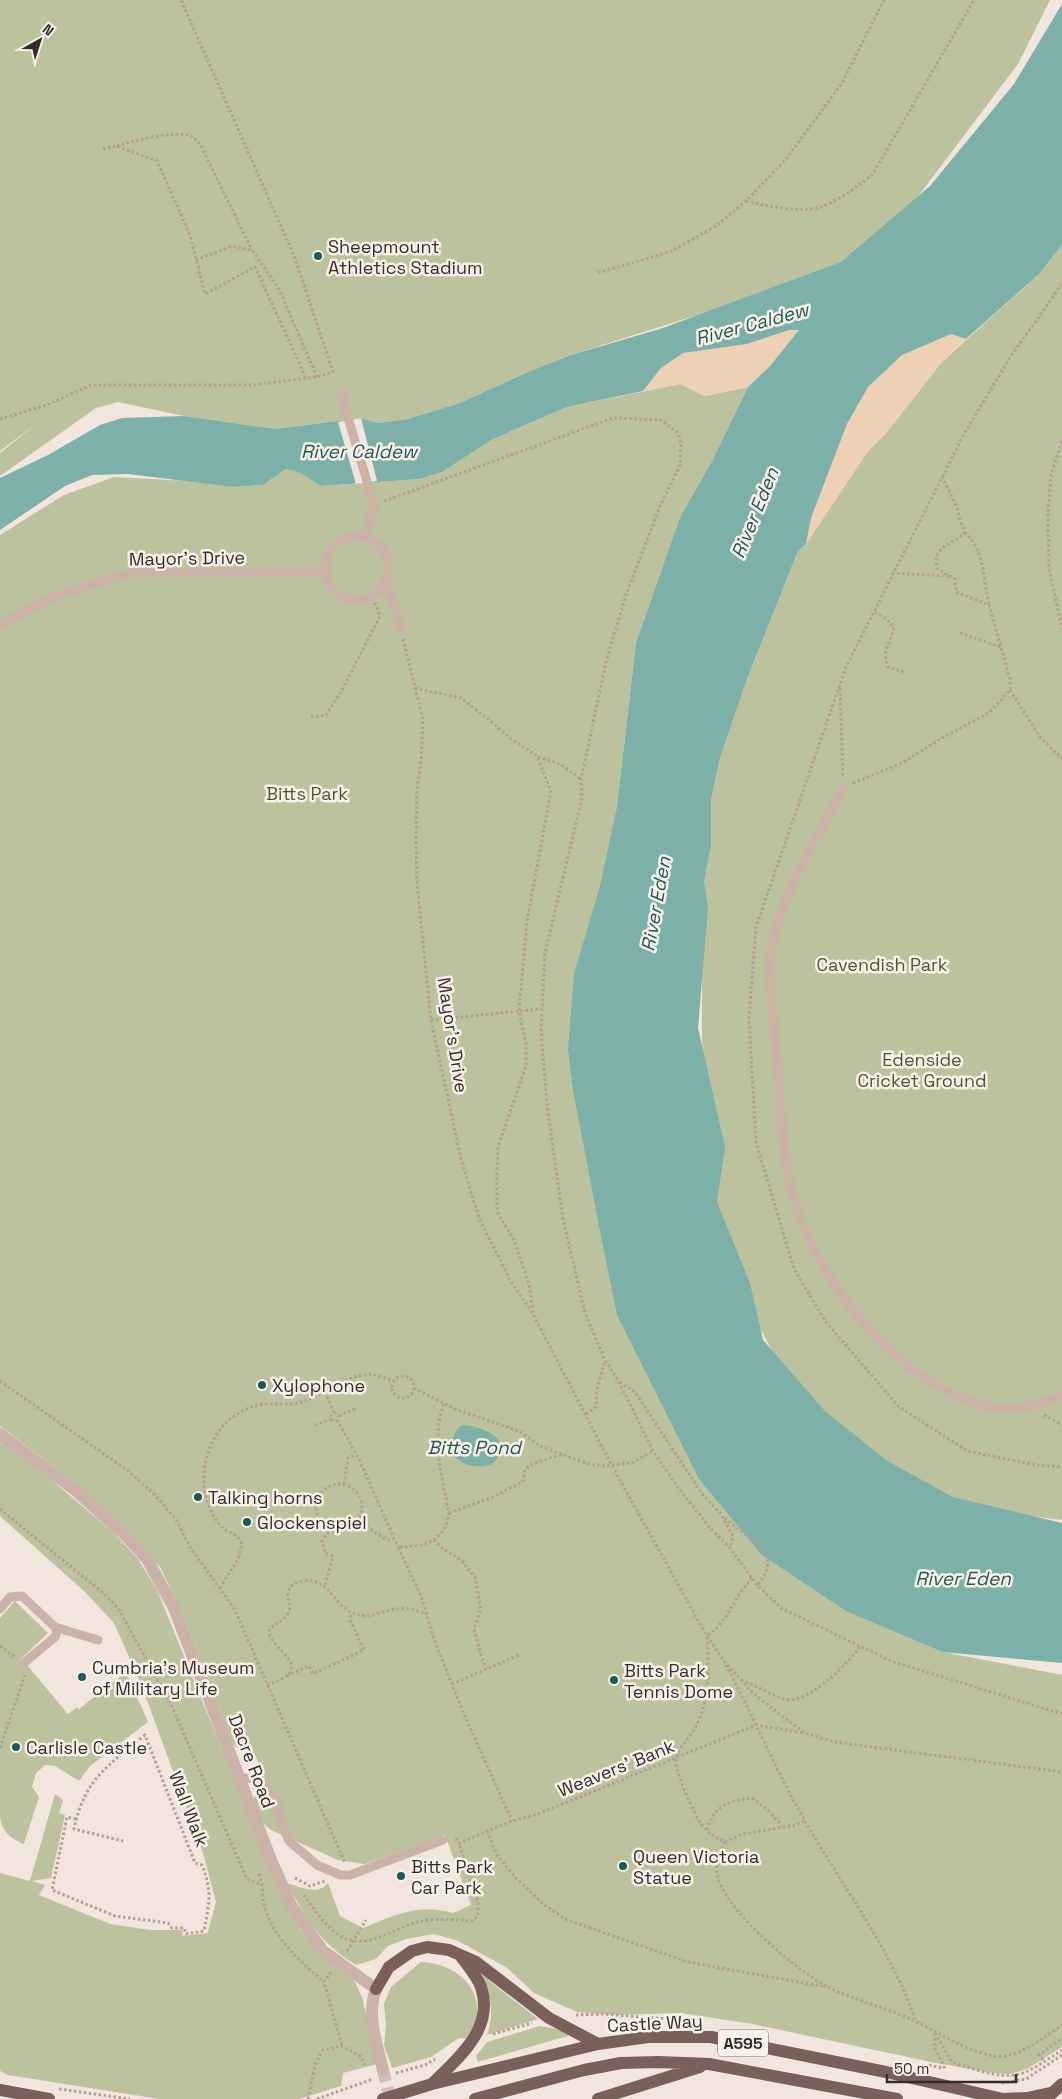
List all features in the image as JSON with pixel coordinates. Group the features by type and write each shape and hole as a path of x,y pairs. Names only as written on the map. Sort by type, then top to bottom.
{"main road":[{"path":"376,1989 388,1967 412,1951 437,1948 476,1962 549,2018 598,2044"},
{"path":"432,2084 463,2053 479,2031 483,2018 484,2002 480,1986 460,1955"},
{"name":"Castle Way","path":"383,2099 432,2084 598,2044 648,2037 711,2037 886,2072 1003,2099 1048,2096"},
{"name":"A595","path":"475,2099 622,2063 709,2064 897,2099"},
{"path":"598,2099 709,2064"},
{"path":"1048,2096 1062,2084"},
{"path":"0,2090 52,2093"}],"street":[{"name":"Dacre Road","path":"0,1434 75,1490 125,1535 147,1559 174,1608 271,1860 292,1905 322,1950 376,1989"},
{"path":"376,1989 373,1998 372,2018 383,2070"}],"lane":[{"path":"341,394 374,505 365,537"},
{"path":"354,536 365,537 375,542 383,549 388,564 386,580 381,590 362,600 351,600 341,596 328,582 325,572 329,552 335,544 354,536"},
{"name":"Mayor's Drive","path":"0,625 53,597 130,574 325,572"},
{"path":"386,580 401,628"},
{"path":"844,787 781,907 771,945 769,967 781,1126 792,1192 802,1221 814,1250 861,1319 905,1364 928,1381 953,1394 984,1406 1002,1408 1028,1407 1062,1396"},
{"path":"0,1609 10,1597 22,1596 56,1627 98,1640"},
{"path":"24,1663 55,1637 56,1627"},
{"path":"240,1778 260,1780 276,1797 280,1819 289,1842 318,1865 331,1872 350,1875 443,1840"}],"path":[{"path":"0,419 47,405 91,386 253,385 317,377 333,372 295,258 182,0"},
{"path":"598,273 672,251 716,226 746,201 786,159 842,83 884,0"},
{"path":"746,201 782,209 818,208 850,191 873,174 974,0"},
{"path":"102,149 170,135 189,135 200,144 252,250 279,289 317,377"},
{"path":"116,146 157,161 190,235 204,294 255,268 306,378"},
{"path":"196,260 232,246 252,250"},
{"path":"1062,284 982,402 892,572 875,612 846,667 756,927 749,1018 756,1142 794,1269 826,1322 898,1406 967,1451 1036,1465 1062,1466"},
{"path":"374,505 613,418 660,420 678,433 681,442 680,465 660,506 626,595 607,658 581,779 582,798 545,953 541,1009 547,1105 563,1219 585,1313 606,1360 653,1451 692,1506 730,1548 757,1585 781,1608 891,1661 1062,1714"},
{"path":"1062,441 1051,474 1048,514 1049,569 1062,628"},
{"path":"942,477 957,507 965,532 976,543 982,561 989,605 1010,680 1010,690 1040,737 1062,759"},
{"path":"965,532 959,539 938,552 935,560 937,569 950,576 956,582 954,588 956,592 989,605"},
{"path":"892,572 950,576"},
{"path":"311,717 326,715 341,692 380,616 372,596"},
{"path":"875,612 884,617 894,627 885,649 885,659 888,667 904,672"},
{"name":"Mayor's Drive","path":"401,628 423,719 421,761 417,790 417,882 431,1020 461,1159 479,1218 510,1280 533,1314 611,1464"},
{"path":"960,633 1001,647"},
{"path":"839,685 844,787 902,763 940,739 971,724 990,712 1010,690"},
{"path":"416,688 461,698 511,739 537,756 560,764 581,779"},
{"path":"533,1314 529,1284 514,1240 497,1212 498,1147 526,1066 526,1043 519,1012 527,922 551,791 537,756"},
{"path":"431,1020 541,1009"},
{"path":"586,1414 596,1406 597,1389 606,1360"},
{"path":"220,1588 237,1560 242,1545 238,1537 222,1527 206,1502 204,1470 209,1449 217,1433 232,1416 246,1408 263,1404 299,1403 366,1374 394,1381"},
{"path":"414,1388 410,1395 400,1398 392,1390 394,1381 400,1376 407,1377 412,1382 414,1388 444,1404 512,1429 542,1447 589,1464 605,1466 632,1463 653,1451"},
{"path":"0,1381 103,1452 155,1495 177,1521 190,1547 235,1610 350,1875"},
{"path":"619,1382 636,1392 702,1494 736,1529 749,1536 765,1553 768,1561 767,1574 757,1585"},
{"path":"325,1392 334,1414 338,1416 355,1409"},
{"path":"398,1547 412,1547 434,1540 446,1526 449,1513 437,1446 438,1421 444,1404"},
{"path":"331,1419 334,1414"},
{"path":"338,1416 337,1420 356,1454 427,1613 435,1642 452,1684 512,1821"},
{"path":"315,1425 331,1419 337,1420"},
{"path":"344,1484 346,1462 348,1458 356,1454"},
{"path":"449,1513 493,1497 522,1482 524,1480 524,1472 530,1465 564,1454"},
{"path":"611,1464 707,1636 724,1661 741,1680 775,1711 805,1733"},
{"path":"325,1585 333,1556 325,1553 322,1541 326,1534 335,1530 348,1529 358,1521 362,1512 360,1498 356,1491 344,1484 327,1487 316,1499 316,1515 320,1522 335,1530"},
{"path":"0,1509 102,1592 118,1608 170,1702 247,1879 263,1885"},
{"path":"721,1514 733,1536 730,1548"},
{"path":"358,1521 387,1540 393,1540"},
{"path":"434,1540 443,1550 461,1560 475,1577 480,1609 474,1629 483,1662 487,1668"},
{"path":"707,1636 721,1626 742,1589 752,1578"},
{"path":"285,1677 290,1668 289,1657 271,1641 269,1632 287,1614 288,1591 293,1584 308,1581 325,1585 341,1604 352,1613 358,1615 378,1615 400,1608 427,1613"},
{"path":"268,1684 309,1666 313,1674 364,1650 350,1620 352,1613"},
{"path":"707,1636 710,1678 705,1702 697,1726 676,1759 677,1771 695,1813 706,1830 714,1837 725,1842"},
{"path":"0,1646 28,1666 0,1748"},
{"path":"741,1680 785,1700 800,1699 846,1664 860,1647"},
{"path":"452,1684 521,1654"},
{"path":"724,1661 804,1820 873,1931 908,1997 916,2021"},
{"path":"756,1725 805,1733 834,1742 1062,1772"},
{"name":"Weavers' Bank","path":"459,1843 487,1830 538,1814 756,1725"},
{"name":"Wall Walk","path":"76,1819 67,1817 52,1890 114,1916 168,1923 172,1928 184,1928 186,1934 204,1931 210,1896 210,1884 202,1865 194,1863 146,1735 96,1776 79,1807 76,1819 74,1829 123,1841"},
{"path":"706,1830 712,1818 722,1806 732,1800 752,1798 768,1810 782,1826"},
{"path":"804,1820 796,1825 743,1834 725,1842 717,1859 717,1875 729,1898 751,1926 789,1962 829,1988"},
{"path":"487,1830 497,1855 516,1878 542,1903 566,1918 688,1962 829,1988 916,2021 935,2033 968,2048 996,2056 1015,2053 1030,2047 1062,2025"},
{"path":"303,1893 325,1924 338,1935 355,1941 369,1940 416,1922 442,1919 472,1921 478,1916 478,1902 459,1843 455,1836 443,1840"},
{"path":"271,1860 256,1863 263,1885 264,1907 276,1934 293,1955 324,1982"},
{"path":"298,1885 294,1877 310,1886 323,1883 331,1872"},
{"path":"935,2033 952,2062 975,2069 1011,2075 1028,2071 1062,2050"},
{"path":"935,2033 935,2048 945,2069"},
{"path":"1043,2060 1039,2055 1062,2038"},
{"path":"308,2099 315,2065 323,2050 342,2046 360,2056 370,2075"},
{"path":"52,2093 130,2099"}],"green space":[{"path":"0,0 1050,0 1018,64 898,223 818,289 688,318 571,355 460,403 407,419 378,423 361,418 276,429 184,416 118,402 96,408 0,476 0,453 37,423 0,451"},
{"name":"Cavendish Park","path":"1062,245 1062,1520 1013,1514 964,1503 832,1432 786,1377 739,1289 718,1220 706,1117 702,1038 702,927 704,882 711,846 711,800 720,758 747,679 798,551 806,544 868,451 886,433 941,363 1039,274"},
{"name":"Bitts Park","path":"680,384 705,396 748,387 711,463 680,517 636,643 617,806 568,1049 943,1652 1062,1675 1062,2047 1027,2069 1010,2074 936,2063 752,2024 681,2013 618,2015 577,2012 534,1993 506,1967 456,1940 433,1934 406,1939 388,1946 376,1959 356,1965 323,1939 308,1919 287,1883 314,1890 324,1887 328,1883 340,1916 363,1928 396,1915 418,1910 429,1909 453,1913 471,1905 445,1835 365,1864 338,1860 271,1830 263,1823 252,1800 268,1784 256,1757 233,1745 182,1612 160,1567 125,1529 78,1485 0,1426 0,535 64,495 114,477 207,482 234,487 263,485 286,469 300,473 322,486 420,479 442,472 493,439 567,407"},
{"path":"0,1442 28,1460 114,1533 138,1559 157,1590 284,1901 301,1931 325,1957 354,1980 362,1997 378,2064 343,2073 341,2086 299,2099 159,2099 8,2075 0,2071 0,1873 30,1881 55,1794 63,1800 59,1813 65,1815 51,1878 32,1881 45,1885 39,1895 110,1924 150,1930 182,1930 183,1936 207,1933 207,1935 216,1902 203,1853 141,1684 114,1623 84,1591 0,1516"},
{"path":"15,1601 48,1633 20,1660 28,1666 68,1714 77,1707 79,1709 126,1672 148,1722 90,1766 79,1781 55,1766 45,1765 36,1773 32,1787 39,1797 24,1844 15,1840 5,1831 0,1817 0,1618"},
{"path":"421,1962 436,1964 450,1969 461,1976 470,1986 475,1997 477,2010 475,2024 469,2039 459,2038 431,2057 392,2068 384,2045 386,2026 384,2004 391,1987"},
{"path":"479,1970 493,1984 538,2019 487,2035 491,2009 488,1994"},
{"path":"540,2026 578,2033 478,2062 476,2056 487,2042"}],"sand":[{"path":"789,330 800,330 770,366 748,387 704,396 680,384 643,391 661,368 683,353 747,344"},
{"path":"951,334 966,339 941,363 886,433 868,451 806,544 811,518 847,424 868,387 902,355"}],"water":[{"name":"River Eden","path":"1062,4 1062,245 1039,274 966,339 951,334 902,355 868,387 847,424 811,518 806,544 798,551 747,679 720,758 711,800 711,846 704,882 708,907 698,1028 725,1147 717,1202 750,1283 763,1340 825,1411 886,1460 953,1497 1062,1523 1062,1663 943,1652 846,1611 762,1555 699,1479 617,1315 598,1221 573,1090 568,1049 574,974 600,886 617,806 636,643 680,517 711,463 748,387 770,366 799,330 789,330 747,344 683,353 661,368 643,391 567,407 493,439 442,472 420,479 321,486 300,473 286,469 263,485 234,487 128,474 92,475 65,486 0,530 0,478 48,455 100,425 122,418 184,416 276,429 361,418 378,423 407,419 460,403 571,355 663,328 841,262 930,186 1014,84"},
{"name":"Bitts Pond","path":"462,1425 482,1429 499,1440 503,1452 491,1465 471,1466 453,1455 454,1435"}],"pier":[{"path":"361,418 377,481 356,484 338,422"}],"tunnel":[{"path":"383,2070 390,2099"}],"place":[{"name":"Sheepmount Athletics Stadium","path":"318,256"},
{"name":"Xylophone","path":"262,1385"},
{"name":"Talking horns","path":"198,1497"},
{"name":"Glockenspiel","path":"247,1522"},
{"name":"Cumbria's Museum of Military Life","path":"82,1677"},
{"name":"Bitts Park Tennis Dome","path":"614,1680"},
{"name":"Carlisle Castle","path":"16,1747"},
{"name":"Queen Victoria Statue","path":"623,1866"},
{"name":"Bitts Park Car Park","path":"401,1876"}],"water label":[{"name":"River Caldew","path":"752,324"},
{"name":"River Caldew","path":"359,451"}],"park label":[{"name":"Edenside Cricket Ground","path":"922,1069"}]}
